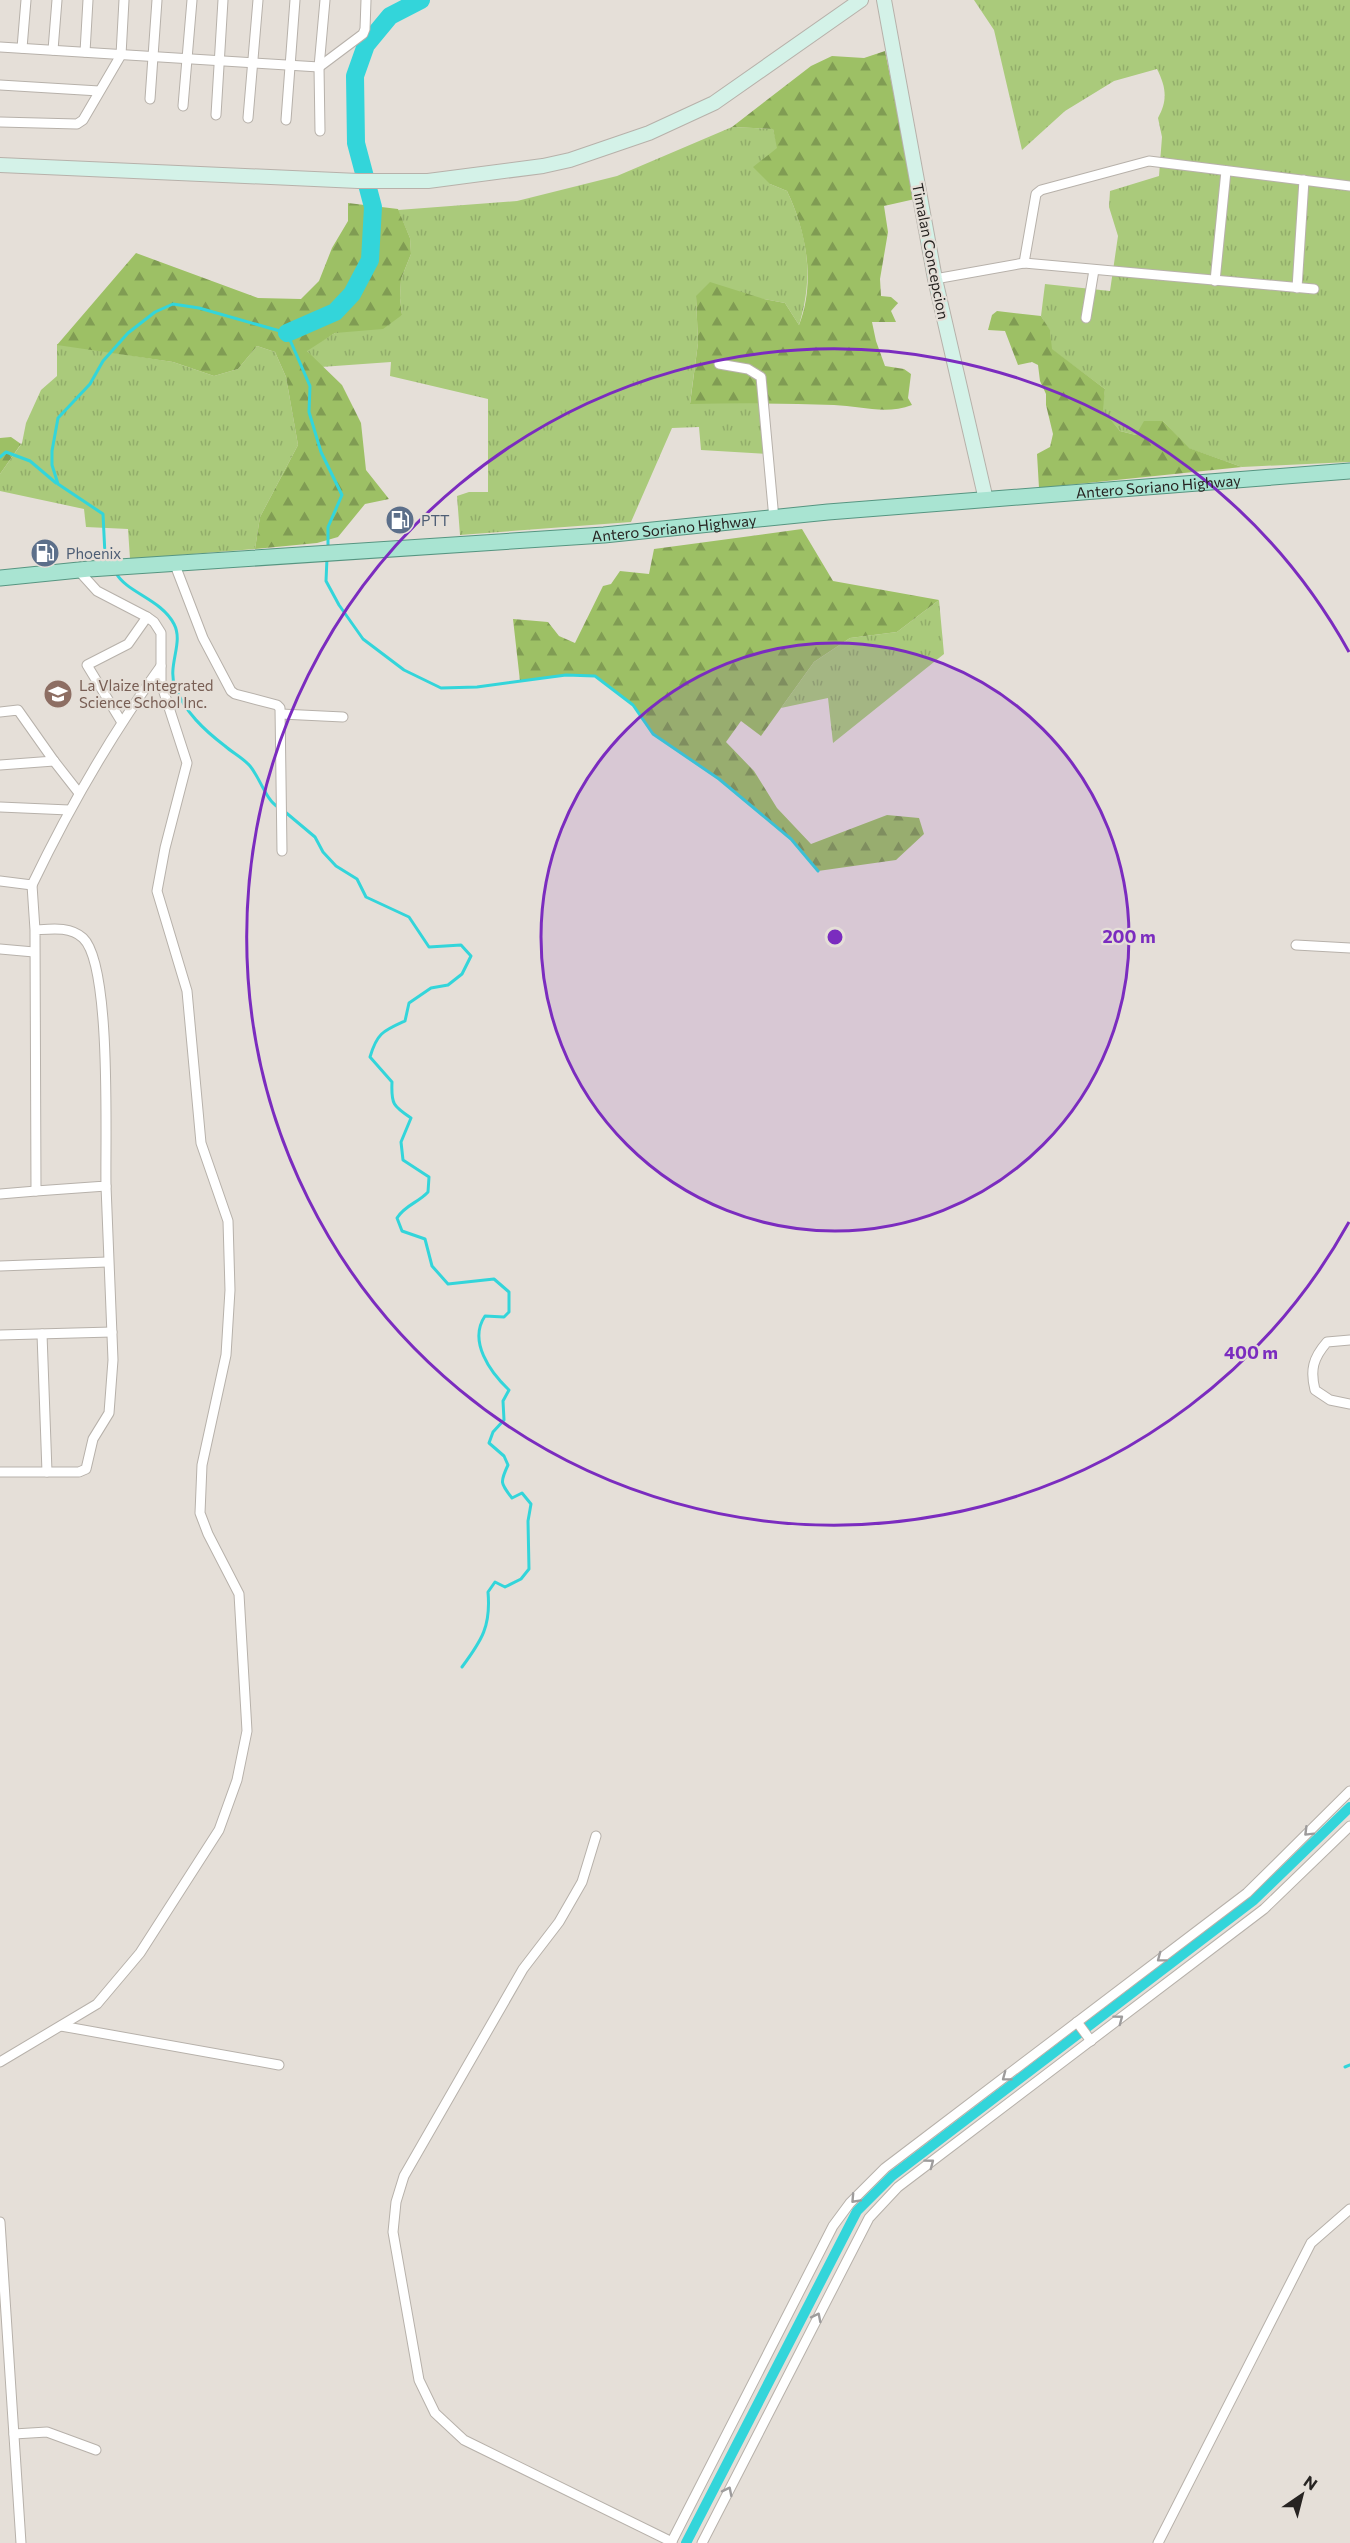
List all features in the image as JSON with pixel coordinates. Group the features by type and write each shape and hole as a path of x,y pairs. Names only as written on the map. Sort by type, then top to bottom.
{"main road":[{"name":"Antero Soriano Highway","path":"0,578 78,570 604,535 986,500 1350,471"}],"street":[{"path":"22,48 26,0"},
{"path":"52,50 57,0"},
{"path":"85,52 88,0"},
{"path":"0,122 77,124 84,120 121,55 124,0"},
{"path":"150,99 157,0"},
{"path":"183,106 192,0"},
{"path":"216,115 223,0"},
{"path":"248,118 258,0"},
{"path":"286,120 295,0"},
{"path":"320,131 319,67 326,0"},
{"path":"0,47 319,67 363,34 366,0"},
{"path":"0,165 358,181 428,180 543,166 570,160 649,133 714,103 861,0"},
{"name":"Timalan Concepcion","path":"884,0 935,279 986,500"},
{"path":"0,85 99,91"},
{"path":"1024,263 1036,194 1041,190 1149,161 1350,186"},
{"path":"1215,281 1226,171"},
{"path":"1297,288 1304,180"},
{"path":"935,279 1024,263 1314,289"},
{"path":"1086,318 1094,270"},
{"path":"718,364 748,369 761,377 774,519"},
{"path":"176,565 203,638 231,691 277,705 281,714 282,851"},
{"path":"0,2062 97,2004 140,1953 219,1830 237,1780 247,1731 239,1594 208,1534 200,1513 202,1465 226,1354 230,1290 228,1221 201,1143 187,991 158,891 165,848 187,763 161,683 161,633 154,622 147,617 97,591 78,570"},
{"path":"121,721 87,664 128,644 147,617"},
{"path":"36,1191 35,930 32,885 69,810 121,721 161,666"},
{"path":"0,712 18,710 79,793"},
{"path":"281,714 344,717"},
{"path":"0,765 54,761"},
{"path":"0,807 69,810"},
{"path":"0,880 32,885"},
{"path":"0,1472 79,1472 86,1469 93,1439 109,1413 113,1360 107,1262 105,1026 93,954 85,940 77,933 67,929 35,930"},
{"path":"1296,945 1350,948"},
{"path":"0,949 34,952"},
{"path":"0,1194 106,1186"},
{"path":"0,1266 107,1262"},
{"path":"0,1335 112,1332"},
{"path":"42,1334 46,1472"},
{"path":"1350,1340 1327,1342 1317,1352 1310,1372 1315,1390 1330,1400 1350,1404"},
{"path":"596,1836 582,1882 559,1922 523,1969 404,2176 396,2202 393,2232 418,2380 435,2413 464,2440 672,2542 833,2226 850,2203 885,2168 1247,1893 1350,1791"},
{"path":"702,2543 868,2218 898,2187 1264,1909 1350,1826"},
{"path":"1077,2022 1091,2041"},
{"path":"61,2026 279,2065"},
{"path":"1158,2543 1311,2243 1350,2209"},
{"path":"0,2222 3,2303 21,2543"},
{"path":"14,2434 47,2432 96,2450"}],"green space":[{"path":"974,0 1350,0 1350,462 1242,467 1188,448 1163,421 1136,435 1120,431 1102,410 1105,389 1051,349 1050,331 1041,316 1045,284 1110,291 1118,236 1109,207 1110,191 1159,176 1162,137 1158,118 1163,105 1164,88 1157,69 1114,81 1065,111 1022,150 994,30"},
{"path":"885,51 915,199 884,206 888,232 880,279 881,296 891,297 898,303 891,311 896,322 872,322 885,366 904,369 911,374 908,398 912,405 883,410 816,404 690,404 698,343 696,296 710,282 764,299 785,303 799,325 807,292 808,274 804,240 794,206 787,191 770,184 753,167 777,148 773,129 732,127 811,66 832,56 864,58"},
{"path":"732,127 773,129 778,148 770,184 787,191 800,224 807,273 804,307 799,325 785,303 764,299 696,296 698,343 690,403 764,403 768,454 701,450 699,427 672,428 631,522 460,535 457,496 469,492 488,492 488,399 390,376 391,362 321,367 306,350 335,333 402,315 401,279 411,254 410,238 398,210 517,201 617,176"},
{"path":"348,203 398,209 410,238 411,254 401,279 402,315 383,329 335,333 307,351 342,385 361,423 366,470 389,499 365,504 338,537 317,543 255,549 260,517 298,445 286,377 275,352 257,346 238,369 214,376 173,362 57,345 136,253 258,298 301,299 319,281 332,248 348,221"},
{"path":"997,311 1041,316 1050,330 1052,349 1105,389 1103,410 1120,431 1136,435 1144,421 1163,421 1189,448 1242,467 1039,488 1037,454 1050,447 1053,434 1046,405 1046,394 1040,381 1038,365 1032,362 1018,365 1005,331 988,330 992,315"},
{"path":"57,344 173,362 214,376 238,369 257,346 275,352 286,377 298,445 260,517 255,549 130,559 128,529 86,527 84,509 0,491 0,474 22,443 26,423 41,390 57,376"},
{"path":"11,437 21,444 0,474 0,438"},
{"path":"802,529 833,581 939,600 897,632 850,638 814,662 761,736 741,721 726,742 754,771 777,808 811,844 887,815 919,818 924,834 896,860 818,871 791,839 719,779 653,734 633,705 595,676 566,675 520,681 513,619 548,622 559,636 575,643 603,586 611,584 620,571 649,574 654,549"},
{"path":"939,600 944,654 833,743 828,698 781,708 814,662 850,638 897,632"}],"waterway":[{"path":"287,333 335,312 352,294 370,260 373,207 356,143 355,76 366,45 390,16 421,0"},
{"path":"110,562 105,555 103,514 58,484 52,465 58,418 90,384 103,361 128,333 155,312 173,304 199,308 287,333 310,386 309,412 321,452 342,495 328,527 328,549"},
{"path":"0,457 6,452 30,461 56,483"},
{"path":"327,558 326,581 339,605 363,639 404,670 441,688 477,687 566,675 595,676 633,705 653,734 719,779 791,839 818,871"},
{"path":"116,573 128,586 161,608 174,624 177,639 173,679 184,705 217,740 250,766 270,799 278,807"},
{"path":"284,811 315,837 323,852 336,866 357,879 366,897 409,917 429,947 461,945 471,956 462,974 448,985 431,988 409,1003 405,1021 391,1027 378,1038 370,1057 392,1082 394,1104 411,1118 401,1142 403,1160 429,1177 428,1192 397,1218 402,1231 425,1239 432,1266 448,1284 494,1279 509,1292 509,1312 504,1317 485,1316 480,1326 479,1336 484,1356 495,1374 509,1390 503,1401 504,1420 493,1432 489,1443 504,1456 508,1465 503,1479 505,1489 512,1498 522,1493 531,1504 528,1521 529,1569 521,1579 505,1587 495,1582 488,1592 489,1604 484,1632 462,1667"},
{"path":"686,2543 857,2211 892,2176 1254,1900 1350,1807"},
{"path":"1345,2067 1350,2065"}],"place":[{"name":"PTT","path":"400,520"},
{"name":"Phoenix","path":"45,553"},
{"name":"La Vlaize Integrated Science School Inc.","path":"58,694"}]}
